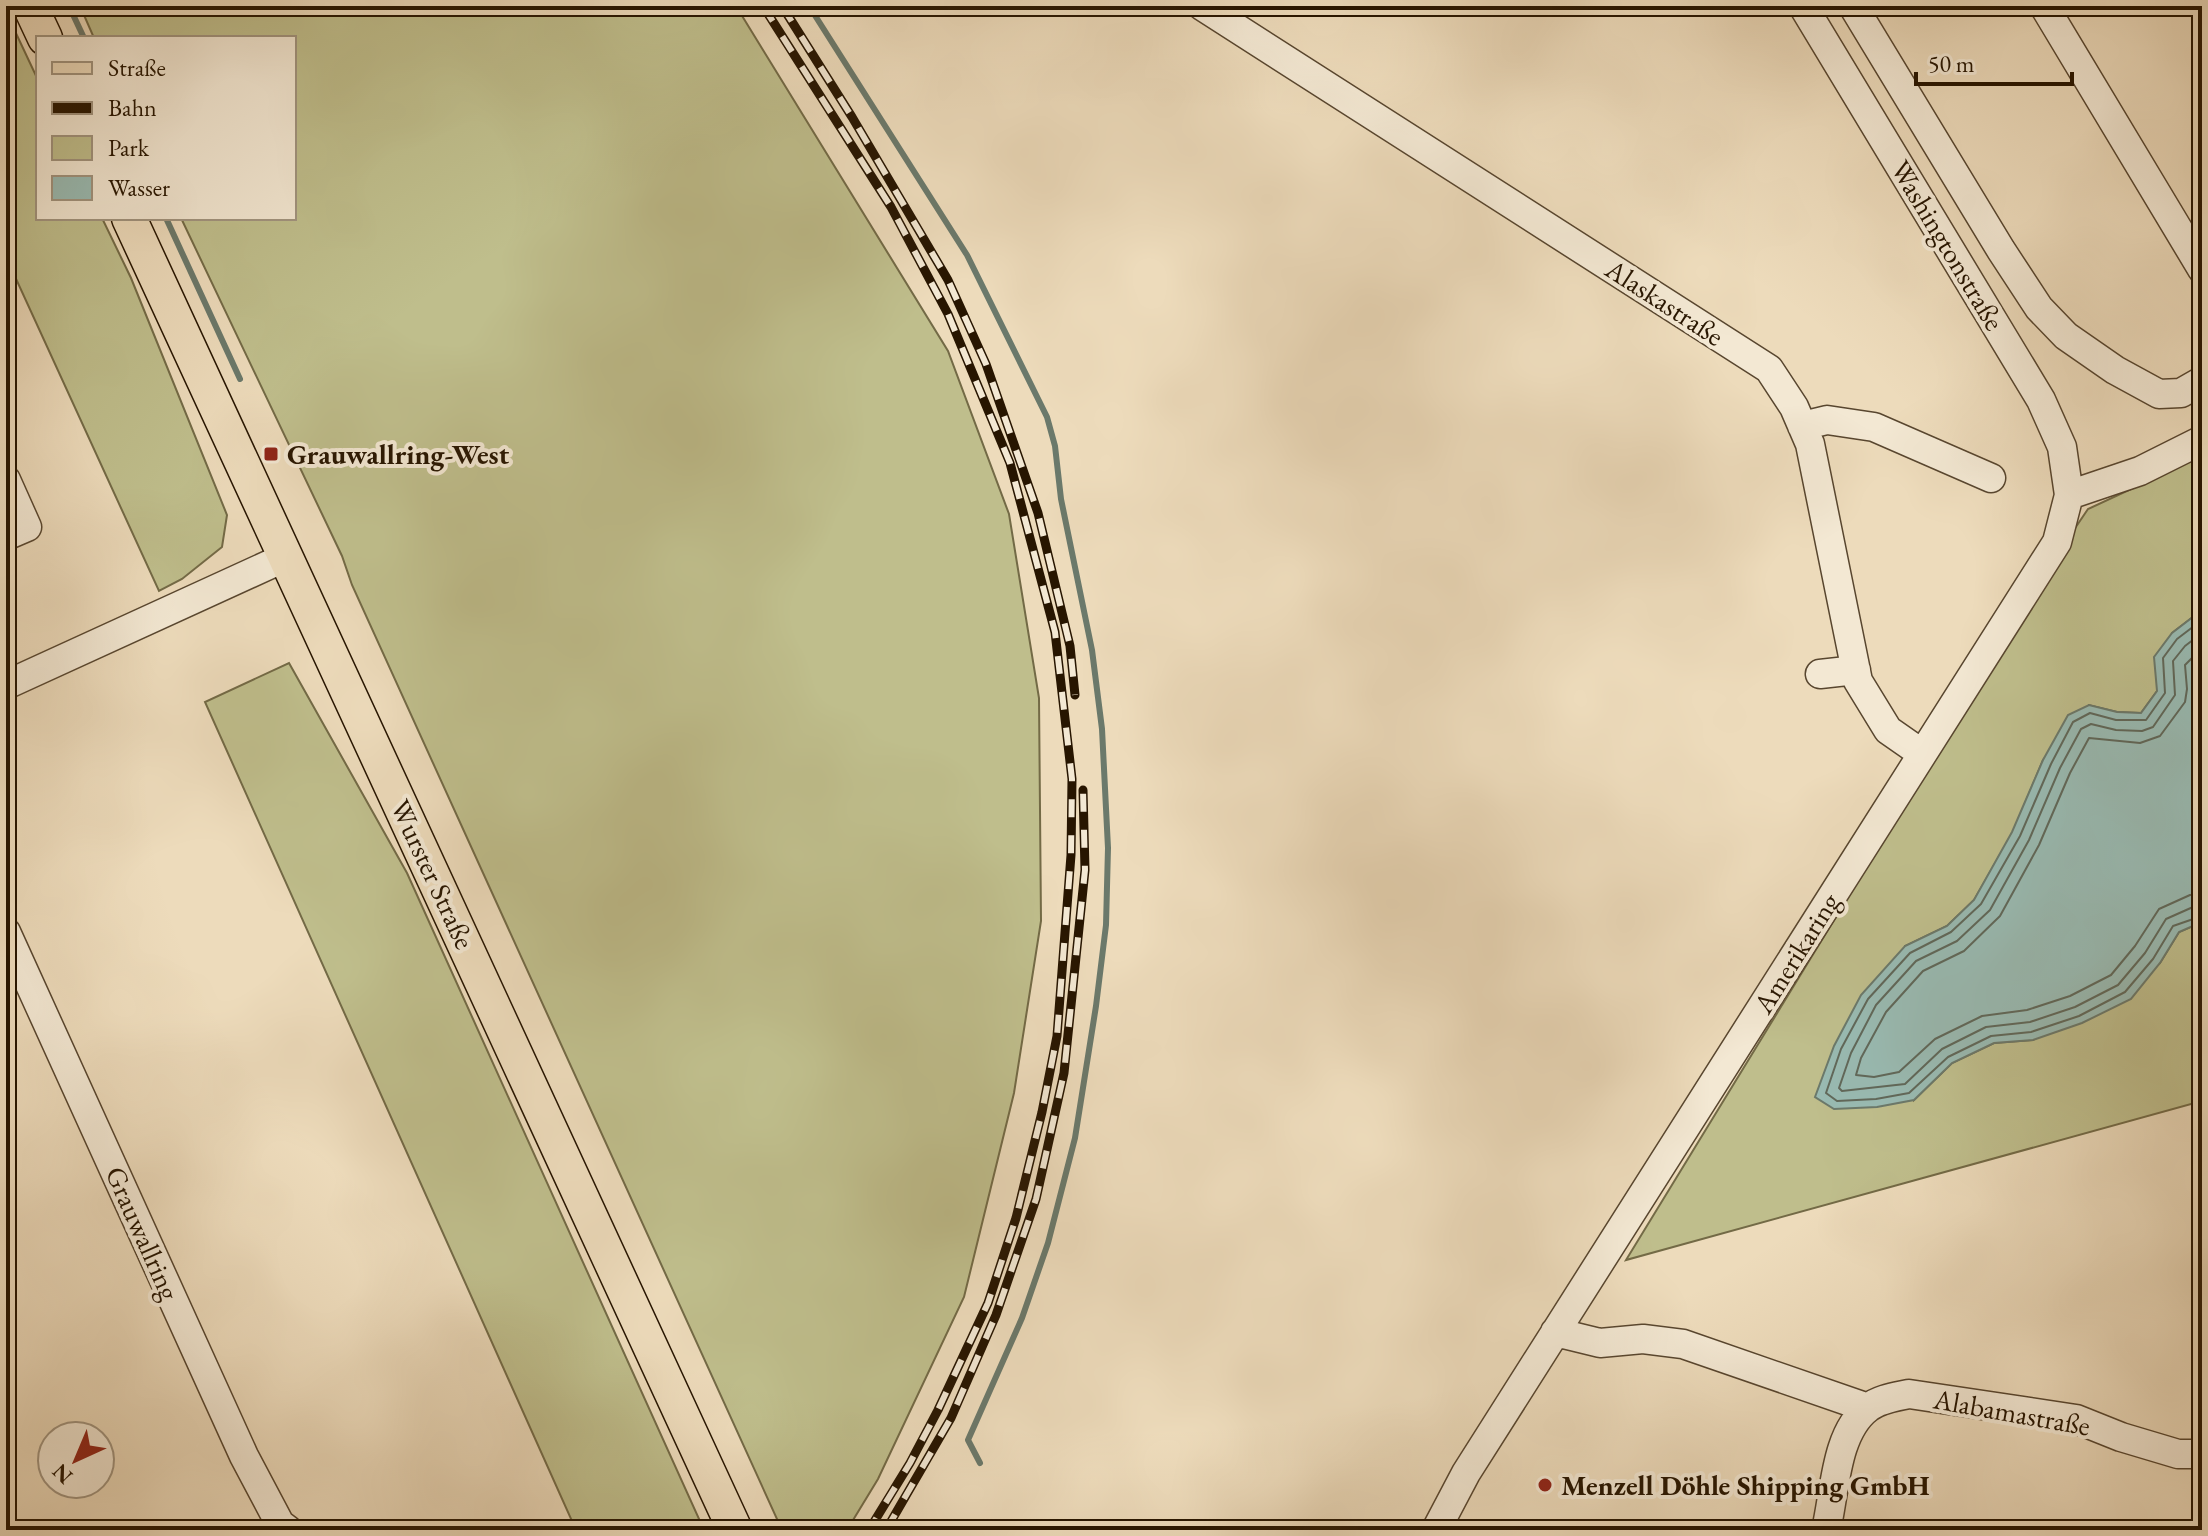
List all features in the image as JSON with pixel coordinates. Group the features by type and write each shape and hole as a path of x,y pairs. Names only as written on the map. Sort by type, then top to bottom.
{"main road":[{"path":"30,6 44,36"},
{"name":"Wurster Straße","path":"130,220 735,1530"}],"street":[{"name":"Alaskastraße","path":"1202,6 1769,369 1794,407 1810,444 1858,681 1888,730 1921,753"},
{"name":"Washingtonstraße","path":"1803,6 2041,400 2062,447 2069,495"},
{"path":"1853,6 2039,308 2066,336 2115,370 2159,394 2181,393 2202,381"},
{"path":"2044,6 2202,269"},
{"path":"1802,426 1827,420 1874,427 1991,478"},
{"path":"2069,495 2140,471 2202,440"},
{"path":"6,480 27,527 6,536"},
{"name":"Amerikaring","path":"1436,1530 1466,1473 2057,542 2069,495"},
{"path":"6,685 286,557"},
{"path":"1820,674 1856,670"},
{"name":"Grauwallring","path":"6,932 244,1456 280,1524 288,1530"},
{"path":"1555,1332 1600,1343 1643,1339 1683,1344 1868,1408 1852,1425 1844,1446 1834,1481 1826,1530"},
{"name":"Alabamastraße","path":"1868,1408 1888,1398 1909,1394 2076,1419 2121,1437 2178,1454 2202,1454"}],"green space":[{"path":"80,6 736,6 948,351 1009,514 1039,698 1041,921 1014,1093 964,1297 878,1479 847,1530 782,1530 352,585 342,556 182,220 296,220 296,36 93,36"},
{"path":"6,12 36,76 36,220 103,220 131,278 227,515 222,547 182,579 159,591 6,257"},
{"path":"2202,456 2202,610 2172,633 2157,691 2141,713 2117,712 2089,705 2043,760 2013,832 1974,900 1947,926 1905,946 1914,1100 1952,1063 1994,1043 2033,1040 2160,963 2179,932 2202,922 2202,1101 1626,1260 2088,509"},
{"path":"289,663 407,873 704,1530 576,1530 205,702"}],"water":[{"path":"2202,610 2202,922 2179,932 2160,963 2131,999 2082,1023 2033,1040 1994,1043 1952,1063 1914,1100 1877,1107 1834,1109 1815,1097 1834,1046 1861,995 1905,946 1947,926 1974,900 2012,832 2043,760 2068,715 2089,705 2117,712 2141,713 2157,691 2154,657 2172,633"}],"waterway":[{"path":"69,6 83,36"},
{"path":"809,6 967,255 1047,417 1092,650 1102,729 1108,848 1106,925 1075,1138 1048,1243 1022,1318 968,1440 980,1463"},
{"path":"167,220 240,379"}],"railway":[{"path":"763,6 891,207 948,314 1010,463 1055,632 1072,779 1071,855 1057,1036 1016,1218 988,1303 938,1410 869,1530"},
{"path":"782,6 948,280 986,364 1038,513 1070,646 1075,695"},
{"path":"886,1530 951,1418 996,1315 1036,1199 1064,1073 1085,870 1083,790"}],"place":[{"name":"Grauwallring-West","path":"271,454"},
{"name":"Menzell Döhle Shipping GmbH","path":"1545,1485"}]}
